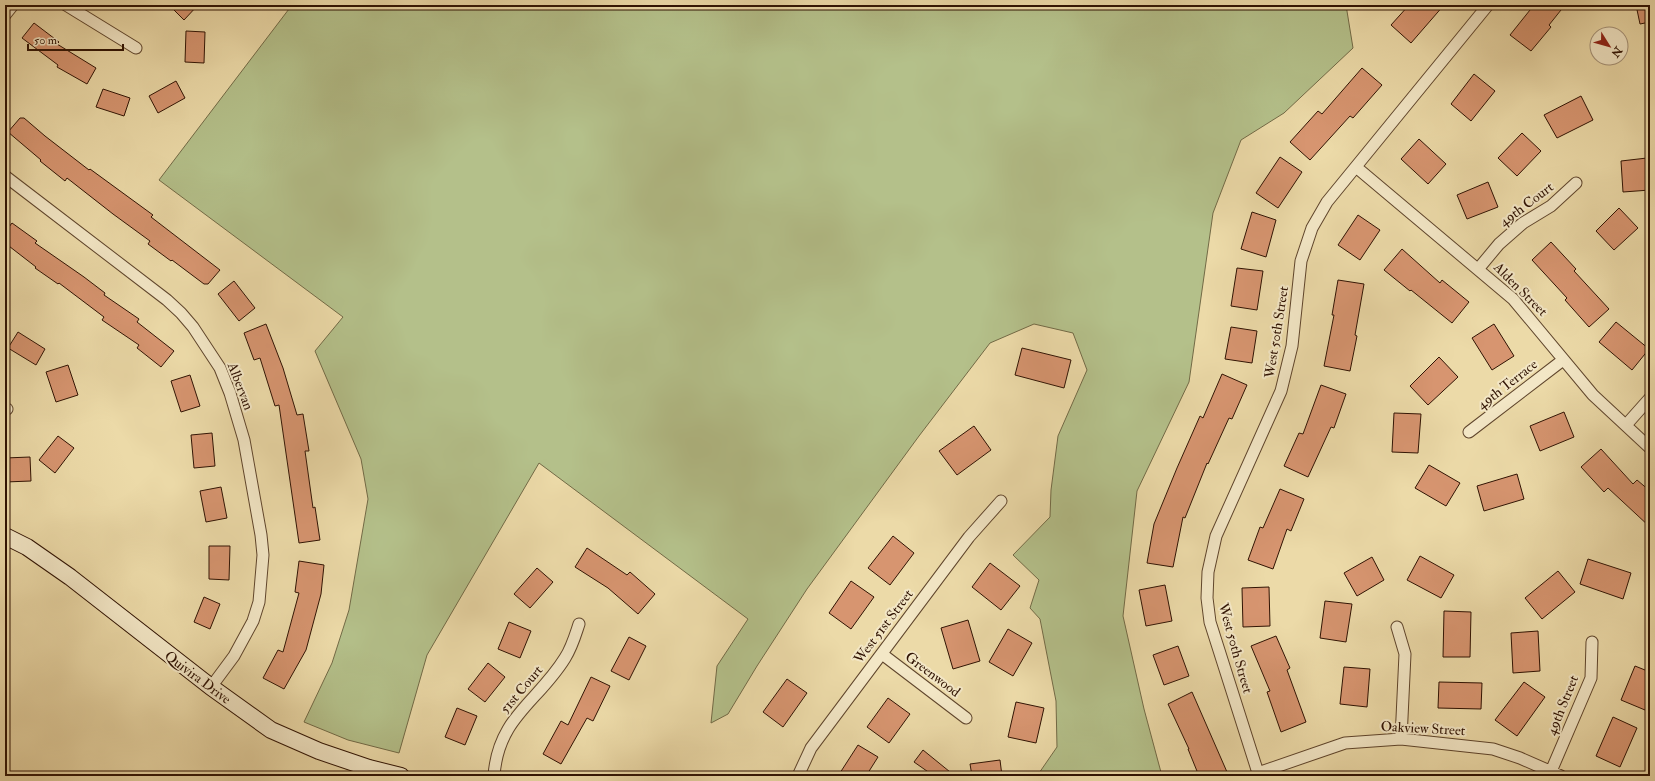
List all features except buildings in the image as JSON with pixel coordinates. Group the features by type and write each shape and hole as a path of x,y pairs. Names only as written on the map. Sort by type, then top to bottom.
{"main road":[{"name":"Quivira Drive","path":"10,538 70,577 211,687 270,730 339,758 369,768 402,776"}],"street":[{"path":"5,15 13,5"},
{"path":"66,5 136,48"},
{"name":"West 50th Street","path":"1259,774 1210,622 1207,598 1208,572 1216,536 1281,391 1292,346 1301,261 1307,242 1327,202 1488,5"},
{"name":"Alden Street","path":"1356,166 1479,268 1513,299 1535,323 1563,360 1593,395 1650,448"},
{"name":"Albervan","path":"5,176 167,300 193,327 220,368 230,393 244,440 257,510 263,555 259,602 253,621 234,656 211,687"},
{"name":"49th Court","path":"1479,268 1499,244 1523,223 1551,206 1576,183"},
{"name":"49th Terrace","path":"1469,432 1563,360"},
{"path":"1626,425 1650,398"},
{"name":"West 51st Street","path":"798,776 811,748 968,536 1001,501"},
{"name":"51st Court","path":"494,776 502,741 513,720 554,674 573,644 579,624"},
{"path":"1397,627 1405,654 1401,739"},
{"name":"49th Street","path":"1554,775 1590,678 1592,642"},
{"name":"Greenwood","path":"882,654 966,718"},
{"name":"Oakview Street","path":"1259,774 1345,743 1401,739 1493,749 1520,758 1554,775"}],"green space":[{"path":"292,5 1346,5 1353,48 1284,113 1241,140 1213,213 1189,382 1137,491 1123,616 1144,709 1162,776 1037,776 1057,747 1056,701 1040,619 1030,608 1039,580 1013,555 1050,517 1051,490 1058,436 1087,370 1073,333 1034,324 990,343 919,436 807,589 728,714 711,723 717,666 748,619 539,463 427,655 399,753 348,740 304,722 332,663 349,610 368,499 361,459 315,351 343,317 159,180"}]}
